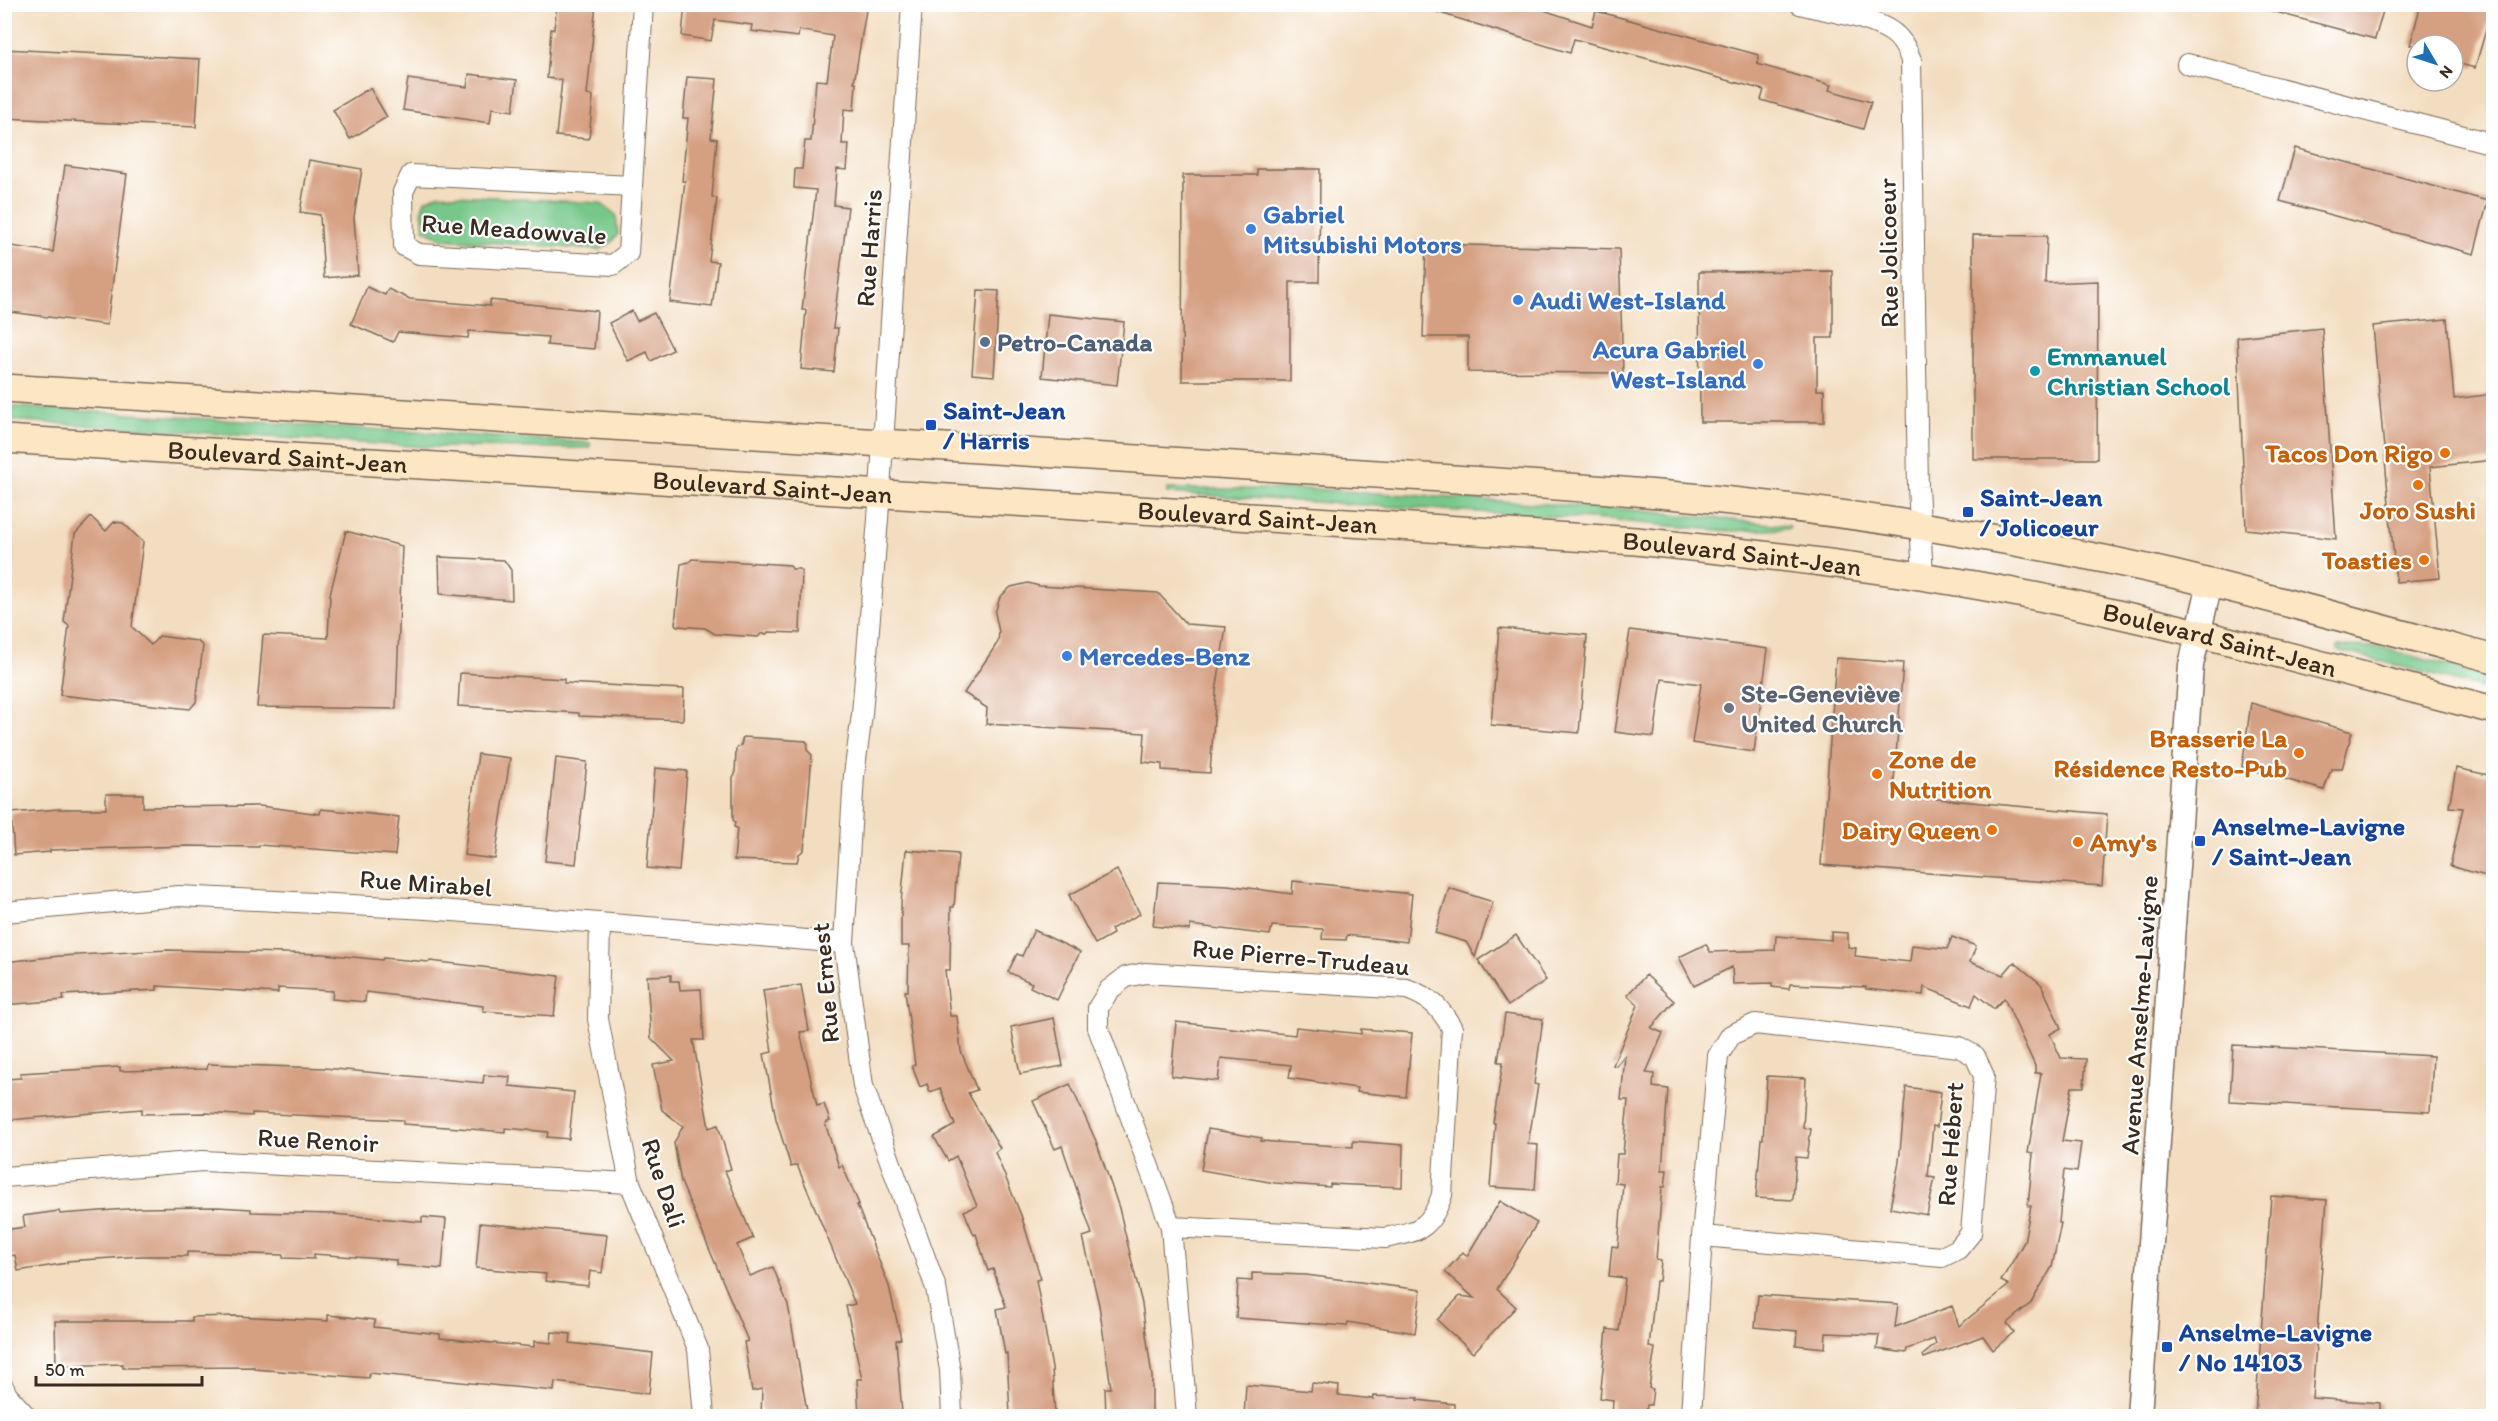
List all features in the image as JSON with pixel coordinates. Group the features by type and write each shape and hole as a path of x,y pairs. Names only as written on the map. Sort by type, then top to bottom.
{"main road":[{"name":"Boulevard Saint-Jean","path":"4,388 1611,489 1747,502 1919,526 2139,567 2210,583 2493,659"},
{"name":"Boulevard Saint-Jean","path":"4,439 1636,541 1923,576 2061,602 2198,633 2493,711"}],"street":[{"name":"Rue Meadowvale","path":"632,186 411,175 403,192 404,246 419,254 613,266 628,253 643,4"},
{"name":"Rue Harris","path":"879,495 912,4"},
{"name":"Rue Jolicoeur","path":"1800,4 1870,22 1893,32 1905,46 1911,60 1919,526 1923,576"},
{"path":"2187,64 2493,144"},
{"name":"Rue Ernest","path":"879,495 862,714 854,775 844,943 863,1086 936,1288 950,1370 952,1416"},
{"name":"Avenue Anselme-Lavigne","path":"2139,1416 2191,665 2210,583"},
{"name":"Rue Mirabel","path":"4,912 179,896 428,909 844,943"},
{"name":"Rue Dali","path":"600,923 598,1019 630,1183 698,1349 704,1416"},
{"name":"Rue Pierre-Trudeau","path":"1171,1227 1385,1238 1417,1232 1435,1215 1442,1195 1452,1028 1442,1010 1425,996 1407,989 1145,973 1126,977 1110,990 1098,1008 1098,1028 1171,1227 1186,1416"},
{"name":"Rue Hébert","path":"1691,1416 1702,1236 1718,1056 1731,1035 1755,1024 1959,1047 1976,1056 1984,1076 1971,1233 1958,1249 1942,1257 1702,1236"},
{"name":"Rue Renoir","path":"4,1177 203,1161 630,1183"},
{"path":"4,1388 7,1395 26,1416"}],"green space":[{"path":"439,194 600,203 616,215 618,234 611,243 600,250 443,239 424,229 422,209 425,200"},
{"path":"5,406 590,443 590,448 423,447 5,420"},
{"path":"1167,489 1314,489 1625,509 1790,526 1789,529 1726,531 1607,520 1167,493"},
{"path":"2338,646 2380,647 2493,678 2493,691 2338,650"}],"building":[{"path":"557,4 596,4 587,95 593,96 589,139 556,136 562,80 547,78 551,29 554,29"},
{"path":"685,4 830,4 866,10 854,83 856,83 854,110 844,109 842,144 849,144 847,170 837,169 834,205 848,207 833,328 838,328 834,372 801,369 806,310 802,310 816,190 794,188 795,169 802,169 805,141 811,141 816,80 827,81 833,36 799,30 798,37 751,31 752,25 715,20 711,41 682,36"},
{"path":"1428,4 1525,4 1592,26 1596,11 1759,55 1757,64 1831,85 1829,90 1871,102 1863,129 1761,100 1764,90 1574,39 1570,53 1427,9"},
{"path":"2269,4 2385,4 2375,39 2268,10"},
{"path":"2421,4 2477,4 2492,9 2475,68 2465,65 2465,33 2413,33"},
{"path":"4,49 200,59 196,127 4,118"},
{"path":"469,74 517,80 513,111 492,108 490,123 403,110 408,79 467,87"},
{"path":"687,77 717,79 711,138 717,139 712,197 717,198 709,261 718,262 712,307 670,302 685,181 682,181 688,118 683,118"},
{"path":"370,88 387,117 350,139 333,110"},
{"path":"2295,148 2488,201 2474,254 2280,201"},
{"path":"309,160 362,169 354,217 358,275 324,278 320,215 300,212"},
{"path":"65,165 127,174 107,325 4,311 4,245 53,252"},
{"name":"Gabriel Mitsubishi Motors","path":"1257,169 1320,169 1319,282 1290,282 1290,381 1182,381 1183,175 1257,175"},
{"name":"Emmanuel Christian School","path":"1973,235 2047,236 2045,283 2098,281 2097,459 1973,459"},
{"path":"1426,244 1619,249 1623,373 1468,372 1468,337 1423,337"},
{"name":"Acura Gabriel West-Island","path":"1833,271 1833,338 1817,338 1817,390 1824,390 1824,422 1700,422 1699,272"},
{"path":"367,287 385,295 388,289 410,299 490,306 490,300 597,311 594,349 547,345 548,337 469,331 468,338 398,332 393,342 351,324"},
{"path":"978,290 999,291 994,376 972,374"},
{"path":"632,311 637,321 654,313 673,350 651,361 647,352 628,361 609,323"},
{"path":"1048,314 1124,322 1117,385 1042,377"},
{"path":"2447,319 2454,399 2493,394 2493,460 2430,467 2440,578 2396,582 2373,326"},
{"path":"2322,328 2336,539 2246,529 2237,337"},
{"path":"91,517 106,531 114,522 123,523 143,542 132,627 151,645 159,636 197,641 203,646 196,702 190,709 60,695 69,626 64,622 75,534"},
{"path":"346,531 402,546 396,709 257,707 263,635 328,638 330,594"},
{"path":"439,557 504,560 511,570 512,600 440,594"},
{"path":"692,559 790,565 792,569 802,571 800,633 768,632 758,637 715,634 705,628 677,626 675,624 681,564"},
{"path":"1028,583 1039,586 1158,593 1186,624 1226,627 1216,692 1210,773 1162,770 1162,764 1143,762 1145,733 986,724 987,708 964,693 998,642 999,632 995,613 1000,597 1011,587"},
{"path":"1499,628 1587,635 1579,733 1491,725"},
{"name":"Ste-Geneviève United Church","path":"1630,630 1768,649 1754,752 1692,743 1701,684 1662,679 1654,737 1615,732"},
{"path":"1836,658 1903,663 1893,795 2107,814 2102,886 1821,865"},
{"path":"460,673 564,679 564,683 684,689 683,720 579,716 579,713 458,706"},
{"path":"2251,703 2352,732 2342,769 2331,769 2324,790 2242,767"},
{"path":"743,737 806,741 808,744 807,750 812,755 804,850 799,854 797,862 734,860 737,828 734,827 733,820 733,777 736,749 741,745"},
{"path":"478,754 510,758 495,859 464,855"},
{"path":"556,758 587,762 576,864 545,861"},
{"path":"655,768 687,771 679,871 647,868"},
{"path":"2456,768 2493,776 2493,878 2450,866 2463,808 2449,807"},
{"path":"106,794 143,794 143,807 260,806 320,814 321,809 399,817 395,855 259,845 259,847 188,846 50,850 50,852 14,855 11,813 59,809 106,809"},
{"path":"906,850 958,854 954,907 951,907 950,970 945,970 950,1016 957,1016 961,1051 977,1090 968,1093 1000,1148 995,1152 1021,1215 1041,1279 1036,1280 1052,1368 1055,1416 1010,1416 1007,1353 1005,1354 997,1309 1006,1307 993,1269 988,1271 976,1234 974,1235 964,1211 977,1206 956,1156 948,1161 934,1137 955,1125 940,1088 930,1092 927,1084 920,1087 912,1066 915,1065 905,991 908,991 909,946 901,946 901,903"},
{"path":"1117,870 1140,914 1111,929 1113,934 1095,944 1069,895"},
{"path":"1293,881 1412,894 1407,942 1347,935 1346,940 1322,939 1323,929 1272,926 1270,935 1190,925 1190,930 1153,926 1158,882 1228,885 1292,894"},
{"path":"1449,888 1493,902 1475,957 1466,942 1435,933"},
{"path":"1034,930 1080,952 1057,1000 1030,987 1032,983 1008,972 1017,954 1022,956"},
{"path":"1831,932 1848,933 1848,947 1856,948 1855,956 1910,962 1912,945 1947,949 1952,937 1976,946 1970,962 2003,975 2014,962 2041,984 2061,1028 2050,1034 2061,1058 2086,1059 2084,1087 2072,1087 2062,1141 2081,1143 2077,1172 2064,1170 2059,1223 2061,1223 2052,1267 2031,1303 2007,1323 2014,1332 1993,1350 1983,1336 1924,1358 1923,1355 1936,1344 1934,1339 1907,1349 1906,1353 1877,1349 1879,1335 1826,1333 1825,1348 1796,1345 1797,1331 1755,1327 1758,1295 1898,1304 1895,1327 1952,1306 1959,1326 2009,1285 2001,1281 2024,1242 2031,1206 2028,1206 2033,1154 2028,1153 2041,1073 2035,1073 2035,1066 2004,998 1994,1009 1976,994 1971,1006 1924,987 1923,995 1866,989 1866,987 1790,984 1789,989 1772,987 1772,983 1733,984 1732,967 1694,986 1679,957 1706,944 1710,952 1775,950 1776,936 1831,940"},
{"path":"1516,935 1546,980 1508,1006 1478,960"},
{"path":"168,950 323,954 382,960 383,958 430,961 559,976 554,1016 483,1011 483,1006 366,992 365,1002 332,999 333,991 278,988 278,993 157,986 157,990 63,995 64,1000 4,1005 4,962 60,956"},
{"path":"671,975 671,981 679,981 680,990 701,989 704,1040 693,1040 709,1128 718,1125 731,1169 725,1171 753,1238 737,1245 750,1276 773,1267 788,1305 808,1416 761,1416 762,1389 752,1391 744,1342 748,1341 681,1182 674,1143 683,1126 662,1110 653,1065 674,1061 651,1038 647,976"},
{"path":"1646,975 1674,1001 1651,1028 1663,1033 1646,1073 1654,1074 1653,1087 1668,1089 1662,1170 1667,1170 1665,1187 1662,1187 1656,1260 1661,1261 1659,1281 1656,1281 1649,1347 1655,1348 1649,1388 1653,1389 1651,1405 1647,1405 1646,1416 1612,1416 1613,1400 1600,1398 1607,1329 1619,1331 1625,1278 1609,1276 1612,1246 1618,1247 1623,1184 1615,1183 1617,1154 1623,1154 1628,1100 1621,1100 1625,1055 1616,1066 1613,1065 1638,1005 1627,995"},
{"path":"801,985 809,1031 800,1032 817,1106 824,1104 830,1121 825,1123 839,1167 842,1165 859,1204 857,1205 889,1286 901,1339 896,1340 902,1413 859,1416 857,1379 862,1379 846,1306 855,1304 797,1165 791,1167 776,1119 764,1054 772,1052 763,990"},
{"path":"1505,1014 1543,1019 1534,1084 1538,1085 1528,1144 1538,1145 1535,1190 1490,1187 1495,1123 1493,1123 1503,1062 1498,1062"},
{"path":"1054,1018 1063,1066 1020,1074 1011,1027"},
{"path":"1176,1022 1295,1035 1296,1027 1361,1034 1361,1029 1412,1033 1406,1097 1356,1092 1357,1088 1289,1078 1291,1065 1221,1058 1218,1081 1171,1076"},
{"path":"2233,1045 2433,1056 2430,1112 2230,1101"},
{"path":"208,1064 324,1068 483,1083 484,1075 510,1077 509,1086 574,1092 569,1139 547,1137 548,1132 505,1128 505,1132 403,1124 403,1120 252,1113 252,1116 206,1113 142,1114 142,1109 8,1120 6,1079 21,1078 20,1073 120,1067 120,1071 207,1069"},
{"path":"1767,1076 1806,1078 1803,1128 1811,1129 1807,1158 1796,1157 1793,1200 1756,1198"},
{"path":"1070,1084 1096,1141 1119,1208 1142,1304 1152,1377 1152,1414 1106,1416 1105,1388 1111,1388 1099,1305 1083,1237 1092,1234 1062,1146 1055,1149 1033,1101"},
{"path":"1906,1087 1941,1092 1937,1127 1933,1126 1928,1177 1935,1178 1927,1215 1890,1208 1899,1162"},
{"path":"1208,1129 1262,1138 1261,1141 1353,1147 1353,1141 1403,1145 1402,1187 1330,1184 1330,1187 1275,1183 1201,1170"},
{"path":"2271,1196 2327,1200 2312,1398 2380,1403 2380,1416 2255,1416"},
{"path":"1500,1201 1537,1223 1497,1289 1516,1307 1473,1353 1437,1320 1460,1296 1474,1298 1445,1272 1463,1252 1467,1256"},
{"path":"141,1208 251,1209 251,1212 333,1214 422,1222 422,1217 446,1219 442,1269 396,1265 396,1260 314,1254 314,1259 283,1258 283,1255 187,1252 187,1256 141,1256 67,1261 67,1263 18,1271 15,1255 4,1257 4,1230 25,1227 23,1216 59,1211 60,1214"},
{"path":"480,1223 607,1235 602,1273 590,1271 588,1286 545,1281 546,1274 476,1268"},
{"path":"1252,1273 1306,1275 1421,1290 1415,1333 1348,1322 1347,1326 1236,1318 1238,1280 1252,1281"},
{"path":"328,1315 375,1320 374,1327 440,1334 440,1338 534,1347 534,1341 551,1343 552,1332 571,1334 570,1343 653,1353 649,1394 555,1382 554,1391 369,1373 369,1378 254,1369 254,1367 123,1368 123,1364 56,1366 55,1321 192,1321 192,1317 237,1316 328,1321"},
{"path":"1312,1383 1339,1386 1338,1395 1373,1399 1373,1396 1418,1398 1417,1400 1454,1404 1454,1416 1244,1416 1246,1385 1311,1391"}],"place":[{"name":"Gabriel Mitsubishi Motors","path":"1251,229"},
{"name":"Audi West-Island","path":"1518,300"},
{"name":"Petro-Canada","path":"985,342"},
{"name":"Acura Gabriel West-Island","path":"1758,364"},
{"name":"Emmanuel Christian School","path":"2035,371"},
{"name":"Saint-Jean / Harris","path":"931,425"},
{"name":"Tacos Don Rigo","path":"2445,453"},
{"name":"Joro Sushi","path":"2418,485"},
{"name":"Saint-Jean / Jolicoeur","path":"1968,512"},
{"name":"Toasties","path":"2424,560"},
{"name":"Mercedes-Benz","path":"1067,656"},
{"name":"Ste-Geneviève United Church","path":"1729,708"},
{"name":"Brasserie La Résidence Resto-Pub","path":"2299,753"},
{"name":"Zone de Nutrition","path":"1877,774"},
{"name":"Dairy Queen","path":"1992,830"},
{"name":"Anselme-Lavigne / Saint-Jean","path":"2200,841"},
{"name":"Amy's","path":"2078,842"},
{"name":"Anselme-Lavigne / No 14103","path":"2167,1347"}]}
